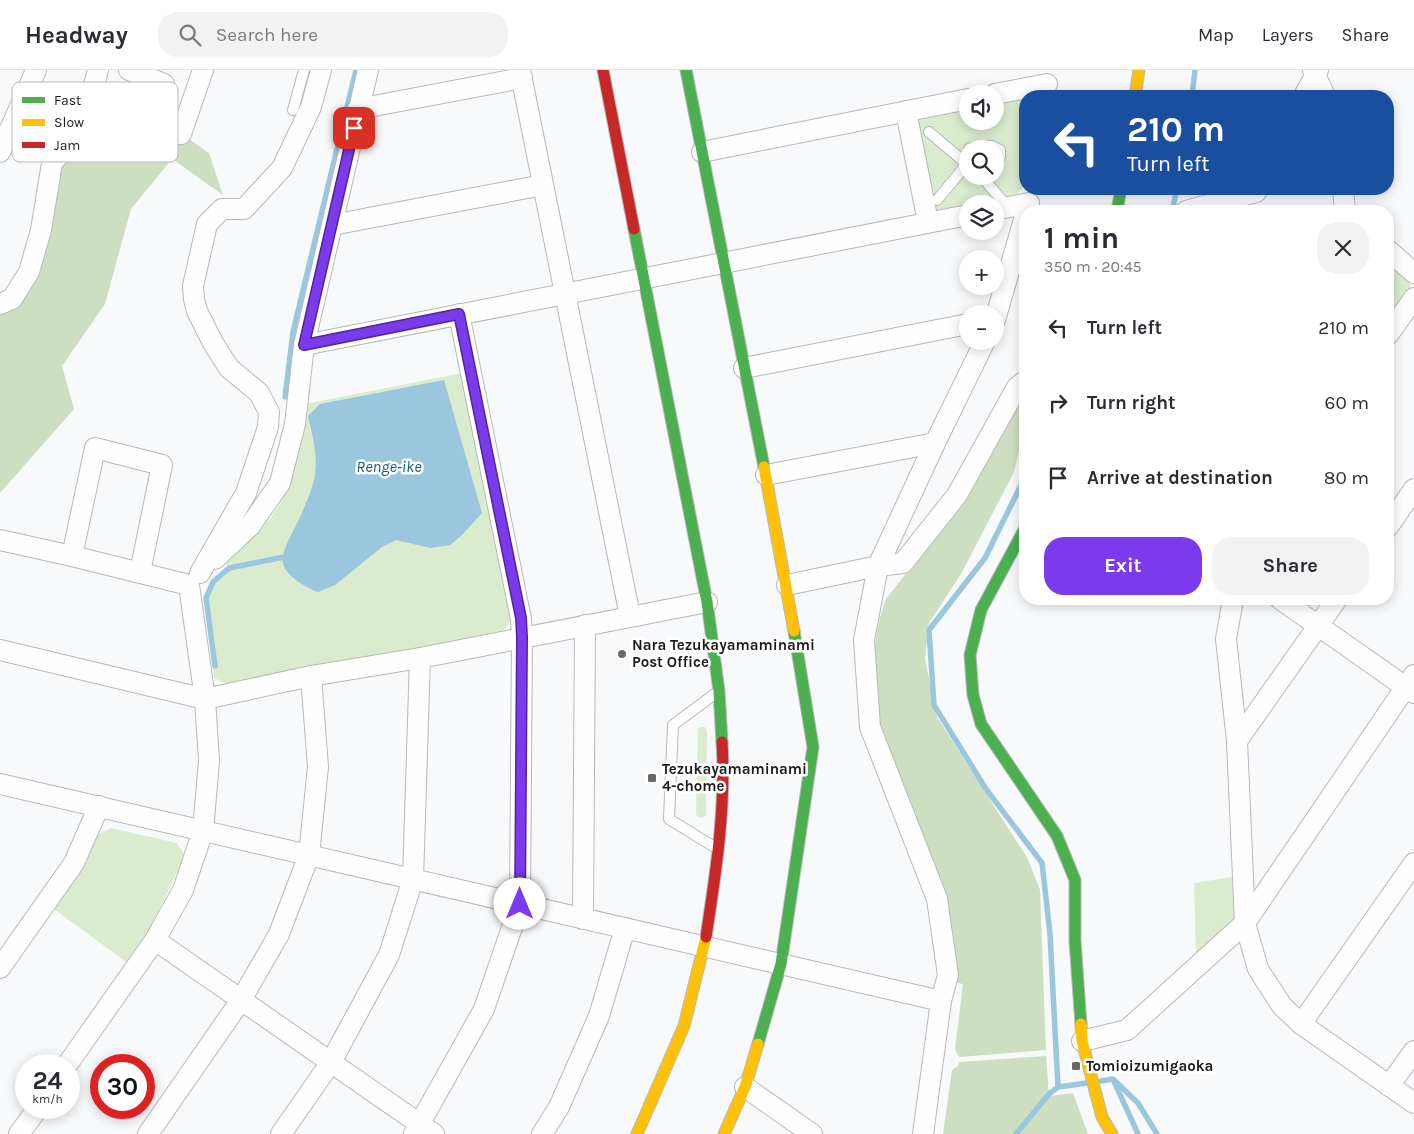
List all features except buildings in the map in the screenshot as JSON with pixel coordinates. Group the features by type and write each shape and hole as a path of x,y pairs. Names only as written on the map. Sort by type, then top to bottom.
{"street":[{"path":"31,82 36,70"},
{"path":"129,70 159,82"},
{"path":"178,134 182,134 203,70"},
{"path":"75,1054 155,940 183,890 203,830 209,761 195,579 246,492 268,427 269,412 259,393 229,368 213,343 197,311 193,286 207,224 222,208 244,209 282,168 311,108 321,70"},
{"path":"195,579 250,526 280,484 295,424 304,345 368,70"},
{"path":"603,70 707,602 719,691 724,777 718,850 705,947 684,1026 636,1134"},
{"path":"686,70 787,585 813,747 781,964 746,1087 724,1134"},
{"path":"1136,90 1140,70"},
{"path":"1307,90 1315,72"},
{"path":"1315,72 1322,90"},
{"path":"358,109 521,74 630,616"},
{"path":"1004,92 1046,83"},
{"path":"702,152 959,101"},
{"path":"906,111 928,222"},
{"path":"1,148 12,123"},
{"path":"0,304 12,299 28,272 41,230 53,162"},
{"path":"332,225 543,185"},
{"path":"1209,205 1245,195"},
{"path":"998,305 1019,206"},
{"path":"304,345 959,217"},
{"path":"1394,255 1414,273"},
{"path":"1394,326 1414,298"},
{"path":"155,940 331,1062 423,1131 484,1009 520,904 521,618 459,314"},
{"path":"744,368 959,326"},
{"path":"922,1134 941,1001 948,976 937,899 870,727 864,640 878,566 981,350"},
{"path":"787,585 903,562 957,495 1019,386"},
{"path":"766,475 935,443"},
{"path":"72,556 95,448 162,465 140,572"},
{"path":"1394,518 1414,489"},
{"path":"1019,539 980,610 970,655 973,695 981,724 1056,836 1075,880 1075,941 1082,1041 1102,1117 1112,1134"},
{"path":"0,540 140,572 195,579"},
{"path":"0,650 205,699 311,676 420,658 707,602"},
{"path":"1232,605 1226,639 1236,742 1245,923 1258,969 1282,1006 1301,1024 1414,1103"},
{"path":"1082,1041 1127,1030 1245,923 1411,685 1288,605"},
{"path":"1236,742 1333,605"},
{"path":"583,919 585,625"},
{"path":"281,1134 331,1062 389,954 413,879 420,658"},
{"path":"148,1134 242,1000 279,934 309,855 318,768 311,676"},
{"path":"0,784 941,1001"},
{"path":"0,968 74,863 99,806"},
{"path":"1301,1024 1414,863"},
{"path":"542,1134 559,1107 599,1016 625,928"},
{"path":"1389,1086 1414,1050"},
{"path":"746,1087 812,1134"},
{"path":"19,1134 30,1119"}],"lane":[{"path":"293,110 304,70"},
{"path":"929,132 959,158"},
{"path":"951,151 959,150"},
{"path":"937,200 959,174"},
{"path":"993,185 1019,206"},
{"path":"718,850 669,819 673,724 719,691"}],"green space":[{"path":"1019,99 1019,192 1016,195 1004,197 1004,195 959,195 959,207 932,212 914,119 959,110 959,130 1004,130 1004,101"},
{"path":"186,137 209,153 223,195 176,162 178,162 178,138"},
{"path":"62,162 170,162 131,209 105,304 62,366 74,409 0,493 0,311 8,308 58,167"},
{"path":"1394,266 1410,281 1409,293 1394,314"},
{"path":"463,373 512,620 503,631 230,685 214,678 204,597 211,580 228,567 226,563 261,529 282,499 287,488 305,404"},
{"path":"1019,402 1019,451 1014,472 961,574 929,623 925,659 937,717 1028,859 1040,890 1046,1050 959,1057 955,1049 963,984 957,983 954,945 945,894 882,734 874,683 874,666 877,632 886,599 961,503"},
{"path":"705,727 707,731 706,815 701,818 696,813 698,729"},
{"path":"111,828 177,843 185,856 150,928 126,962 54,909 86,859 98,835"},
{"path":"1232,877 1236,920 1196,955 1194,883"},
{"path":"1046,1056 1049,1096 1073,1093 1088,1134 943,1134 952,1070 958,1066 959,1062"}],"water":[{"name":"Renge-ike","path":"444,380 482,513 450,545 430,548 396,540 382,547 335,585 318,592 308,588 285,569 283,559 286,547 307,501 314,479 316,467 315,452 308,416 320,404"}],"waterway":[{"path":"285,397 293,332 356,70"},
{"path":"1193,90 1195,70"},
{"path":"1173,205 1176,195"},
{"path":"1019,489 985,558 929,630 934,705 986,789 1042,863 1050,934 1058,1087 1087,1083"},
{"path":"215,666 206,598 213,582 229,568 284,557"},
{"path":"1101,1081 1113,1079 1138,1134"},
{"path":"1115,1081 1138,1103 1157,1134"},
{"path":"1016,1134 1049,1094 1058,1087"}],"traffic: fast":[{"path":"686,70 764,467"},
{"path":"1118,205 1120,195"},
{"path":"634,229 707,602 719,691 722,742"},
{"path":"1019,539 981,610 970,655 973,695 981,724 1057,836 1075,880 1075,941 1081,1024"},
{"path":"758,1044 781,964 813,747 794,631"}],"traffic: slow":[{"path":"1136,90 1139,70"},
{"path":"764,467 794,631"},
{"path":"637,1134 684,1026 706,937"},
{"path":"1081,1024 1082,1041 1102,1117 1112,1134"},
{"path":"724,1134 745,1087 758,1044"}],"traffic: jam":[{"path":"603,70 634,229"},
{"path":"706,937 717,864 723,791 722,742"}],"place":[{"name":"Nara Tezukayamaminami Post Office","path":"622,654"},
{"name":"Tezukayamaminami 4-chome","path":"652,778"},
{"name":"Tomioizumigaoka","path":"1076,1066"}],"route":[{"path":"354,128 304,345 459,314 521,618 520,904"}]}
